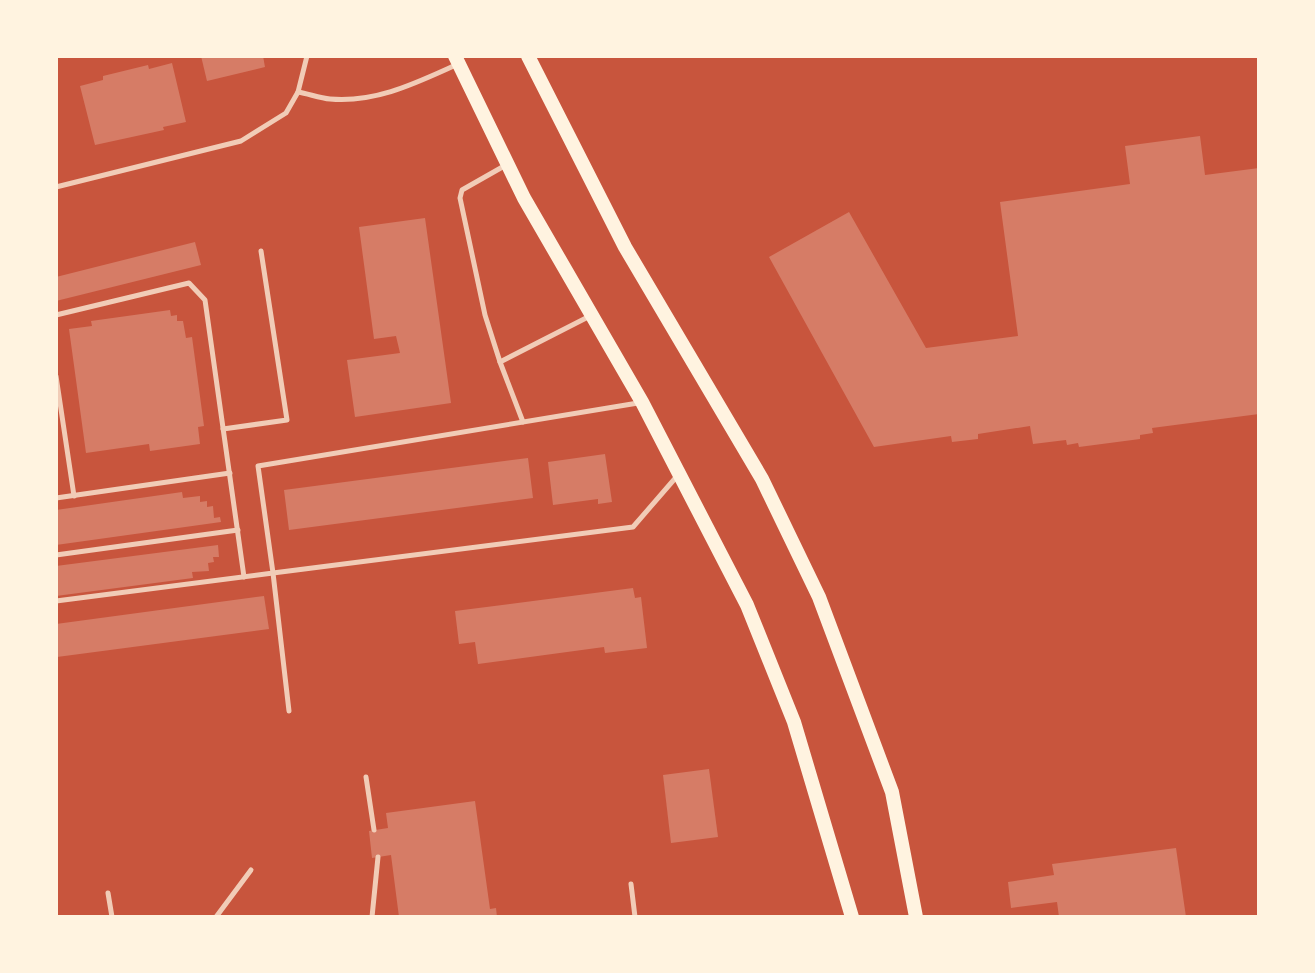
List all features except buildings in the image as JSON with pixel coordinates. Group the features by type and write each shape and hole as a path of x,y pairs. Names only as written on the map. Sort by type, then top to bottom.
{"main road":[{"path":"528,56 625,247 762,479 818,597 892,792 916,917"},
{"path":"457,60 524,198 642,402 747,605 794,722 849,916"}],"lane":[{"path":"56,187 241,141 286,113 298,92 307,56"},
{"path":"298,92 330,99 365,98 399,90 457,60"},
{"path":"508,164 462,190 460,198 485,315 523,422"},
{"path":"223,429 287,420 261,251"},
{"path":"56,315 189,283 205,300 244,577"},
{"path":"500,362 591,316"},
{"path":"56,376 74,496"},
{"path":"289,711 258,466 642,402"},
{"path":"56,498 230,473"},
{"path":"56,601 633,527 679,475"},
{"path":"56,555 238,530"},
{"path":"366,776 374,830"},
{"path":"372,917 378,857"},
{"path":"216,917 251,870"},
{"path":"631,884 635,917"},
{"path":"108,893 112,917"}]}
